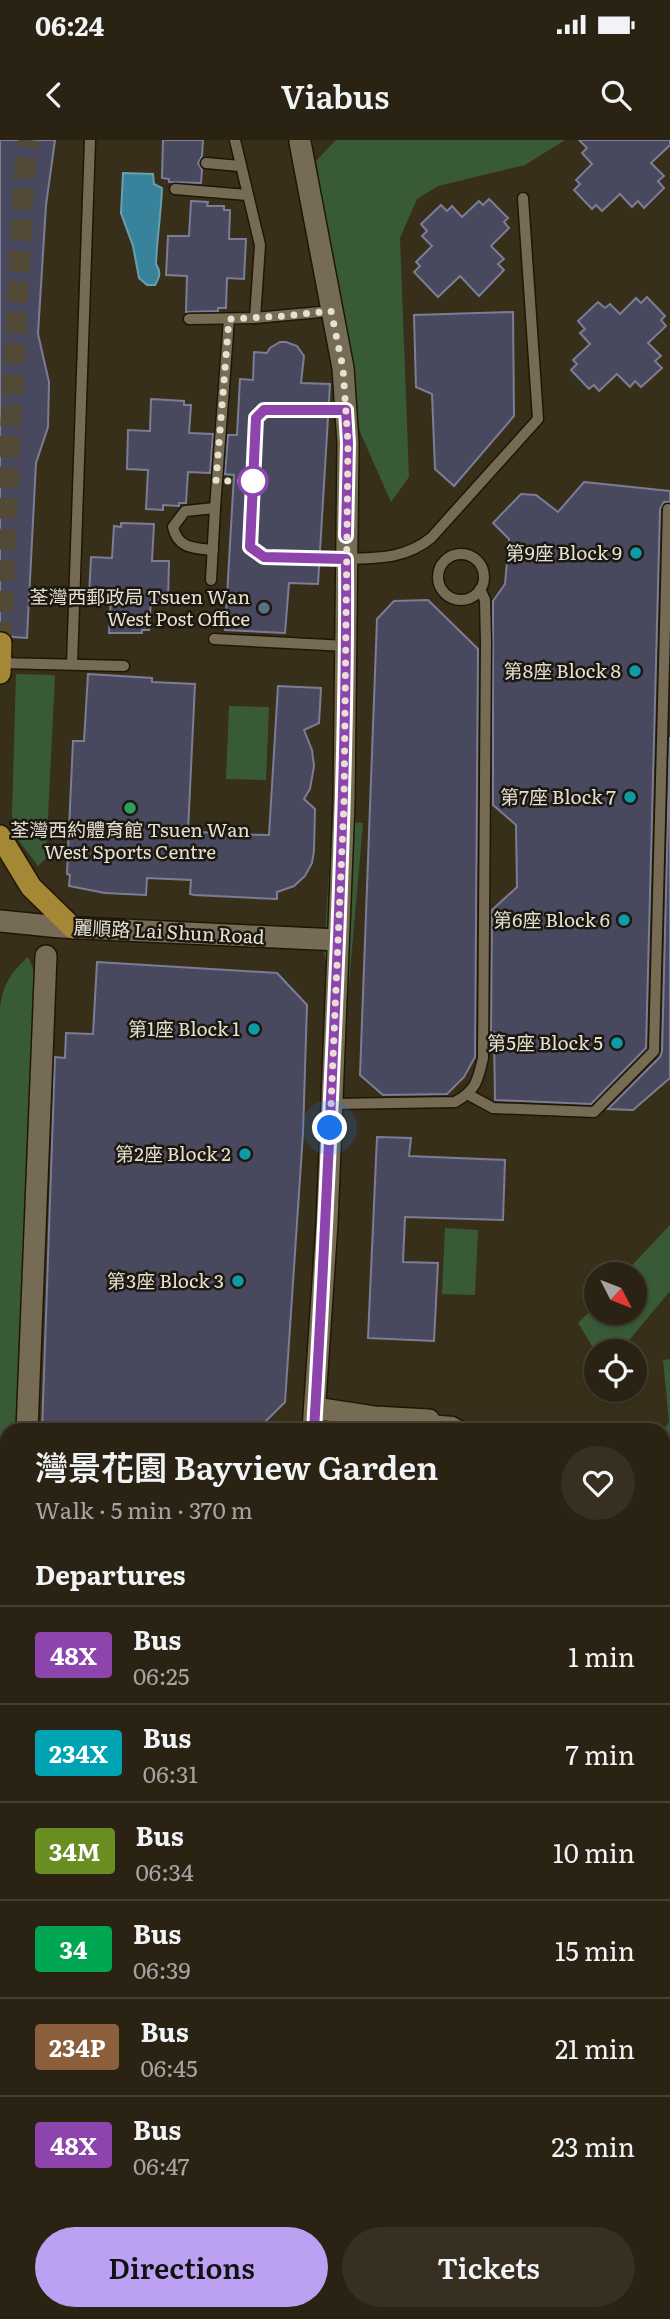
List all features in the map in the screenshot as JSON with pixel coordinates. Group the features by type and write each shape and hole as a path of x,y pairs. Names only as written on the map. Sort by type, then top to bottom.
{"main road":[{"path":"0,673 1,643"},
{"path":"0,836 31,887 73,928"}],"street":[{"path":"301,141 343,368 347,421 344,802 314,1423"},
{"name":"麗順路 Lai Shun Road","path":"0,921 73,928 338,940"},
{"path":"27,1423 46,956"},
{"path":"315,1408 374,1417 429,1420"}],"lane":[{"path":"72,664 90,140"},
{"path":"234,140 260,245 255,318"},
{"path":"206,163 240,166"},
{"path":"175,189 247,195"},
{"path":"346,559 387,558 420,547 538,419 523,198"},
{"path":"189,318 255,318 331,311"},
{"path":"211,580 229,319"},
{"path":"213,550 191,548 182,544 175,536 173,527 184,511 215,508"},
{"path":"469,1095 493,1108 594,1112 654,1051 668,509"},
{"path":"331,1104 455,1102 469,1095 479,1075 483,1058 486,642 485,600 480,590 484,577 480,564 475,559 461,554 442,565 439,573 441,588 453,598 468,599 480,590"},
{"path":"652,606 666,606"},
{"path":"214,639 346,646"},
{"path":"0,663 124,666"},
{"path":"429,1420 455,1423"}],"green space":[{"path":"336,140 565,140 525,165 438,186 417,199 400,238 409,477 391,502 360,432 316,161"},
{"path":"16,674 55,675 46,858 38,866 19,841 12,815"},
{"path":"229,706 269,707 266,780 226,779"},
{"path":"332,820 363,823 348,995 330,982 324,953"},
{"path":"28,957 37,977 19,1423 0,1423 0,1011 2,995 17,968"},
{"path":"670,1225 670,1291 648,1317 648,1262 635,1262"},
{"path":"445,1228 478,1230 475,1295 442,1294"},
{"path":"584,1317 584,1325 642,1325 630,1339 588,1339 578,1323"},
{"path":"670,1359 670,1423 668,1423 663,1360"}],"water":[{"path":"123,173 153,174 154,184 162,188 156,264 159,274 155,285 147,285 139,278 133,246 121,213"}],"building":[{"path":"0,140 55,140 46,205 38,334 49,382 48,427 36,463 27,638 13,637 0,630"},
{"path":"163,140 203,140 202,156 198,163 202,170 201,183 169,182 169,179 162,178"},
{"path":"579,140 670,140 670,145 651,163 664,176 658,181 664,188 644,208 638,201 632,207 620,194 602,211 596,205 592,209 574,190 580,184 576,180 592,164 582,153 587,148"},
{"path":"489,199 508,218 504,222 509,228 491,246 504,259 498,264 504,270 479,296 460,276 438,297 414,272 420,266 416,262 432,246 422,236 427,231 421,224 441,205 447,211 452,206 462,217 479,201 483,205"},
{"path":"191,201 208,202 207,206 224,206 224,210 230,210 229,239 246,239 244,279 227,278 226,308 218,308 218,311 186,312 187,276 166,275 168,236 189,236"},
{"path":"647,297 665,316 661,320 666,326 648,343 661,356 655,361 662,368 641,387 635,381 630,387 617,374 599,391 594,385 589,389 571,370 577,364 573,360 590,344 580,333 585,329 578,321 598,302 605,308 610,304 620,314 636,298 641,303"},
{"path":"513,312 514,416 454,486 435,469 432,394 416,387 414,315"},
{"path":"280,342 297,346 304,356 301,383 330,384 318,584 289,583 285,633 225,630 234,475 225,474 228,435 237,435 240,379 253,380 254,352 267,353"},
{"path":"151,399 184,401 184,405 191,405 189,433 213,434 210,473 188,472 186,503 179,503 179,506 163,505 163,510 146,509 148,470 127,469 128,430 150,431"},
{"path":"584,482 670,491 670,502 664,502 660,509 646,1048 591,1104 495,1100 494,1033 491,1037 492,910 517,887 516,825 493,805 493,601 505,584 509,539 493,523 521,494 536,495 558,512"},
{"path":"121,523 154,524 152,561 169,561 168,600 151,600 149,630 142,630 142,633 109,633 111,597 89,596 91,557 112,558 114,526 121,527"},
{"path":"428,600 478,649 475,1057 464,1077 447,1094 383,1095 360,1075 377,619 394,601"},
{"name":"荃灣西約體育館 Tsuen Wan West Sports Centre","path":"88,674 195,684 188,831 228,834 269,835 278,686 321,688 319,723 304,730 312,750 314,766 310,789 304,799 315,809 314,851 312,863 305,876 294,886 277,892 277,899 194,895 190,894 191,880 147,878 146,895 105,893 69,886 70,875 67,874 73,741 84,741"},
{"path":"670,737 670,1078 633,1110 608,1109 660,1057 662,1051"},
{"path":"97,962 277,973 307,1005 303,1133 285,1402 264,1423 42,1423 55,1057 65,1058 66,1033 93,1034"},
{"path":"377,1137 411,1138 409,1156 505,1160 503,1220 405,1217 403,1262 438,1263 434,1341 368,1338"}],"tunnel":[{"path":"1,643 24,178 29,140"}],"bus line":[{"name":"48X","path":"314,1423 327,1223 344,802 346,559 264,557 250,547 256,418 264,410 346,410 346,536"}],"place":[{"name":"第9座 Block 9","path":"636,553"},
{"name":"荃灣西郵政局 Tsuen Wan West Post Office","path":"264,608"},
{"name":"第8座 Block 8","path":"635,671"},
{"name":"第7座 Block 7","path":"630,797"},
{"name":"荃灣西約體育館 Tsuen Wan West Sports Centre","path":"130,808"},
{"name":"第6座 Block 6","path":"624,920"},
{"name":"第1座 Block 1","path":"254,1029"},
{"name":"第5座 Block 5","path":"617,1043"},
{"name":"第2座 Block 2","path":"245,1154"},
{"name":"第3座 Block 3","path":"238,1281"}],"route":[{"path":"253,481 216,481 229,319 331,311 343,368 348,443 344,802 330,1128"}]}
